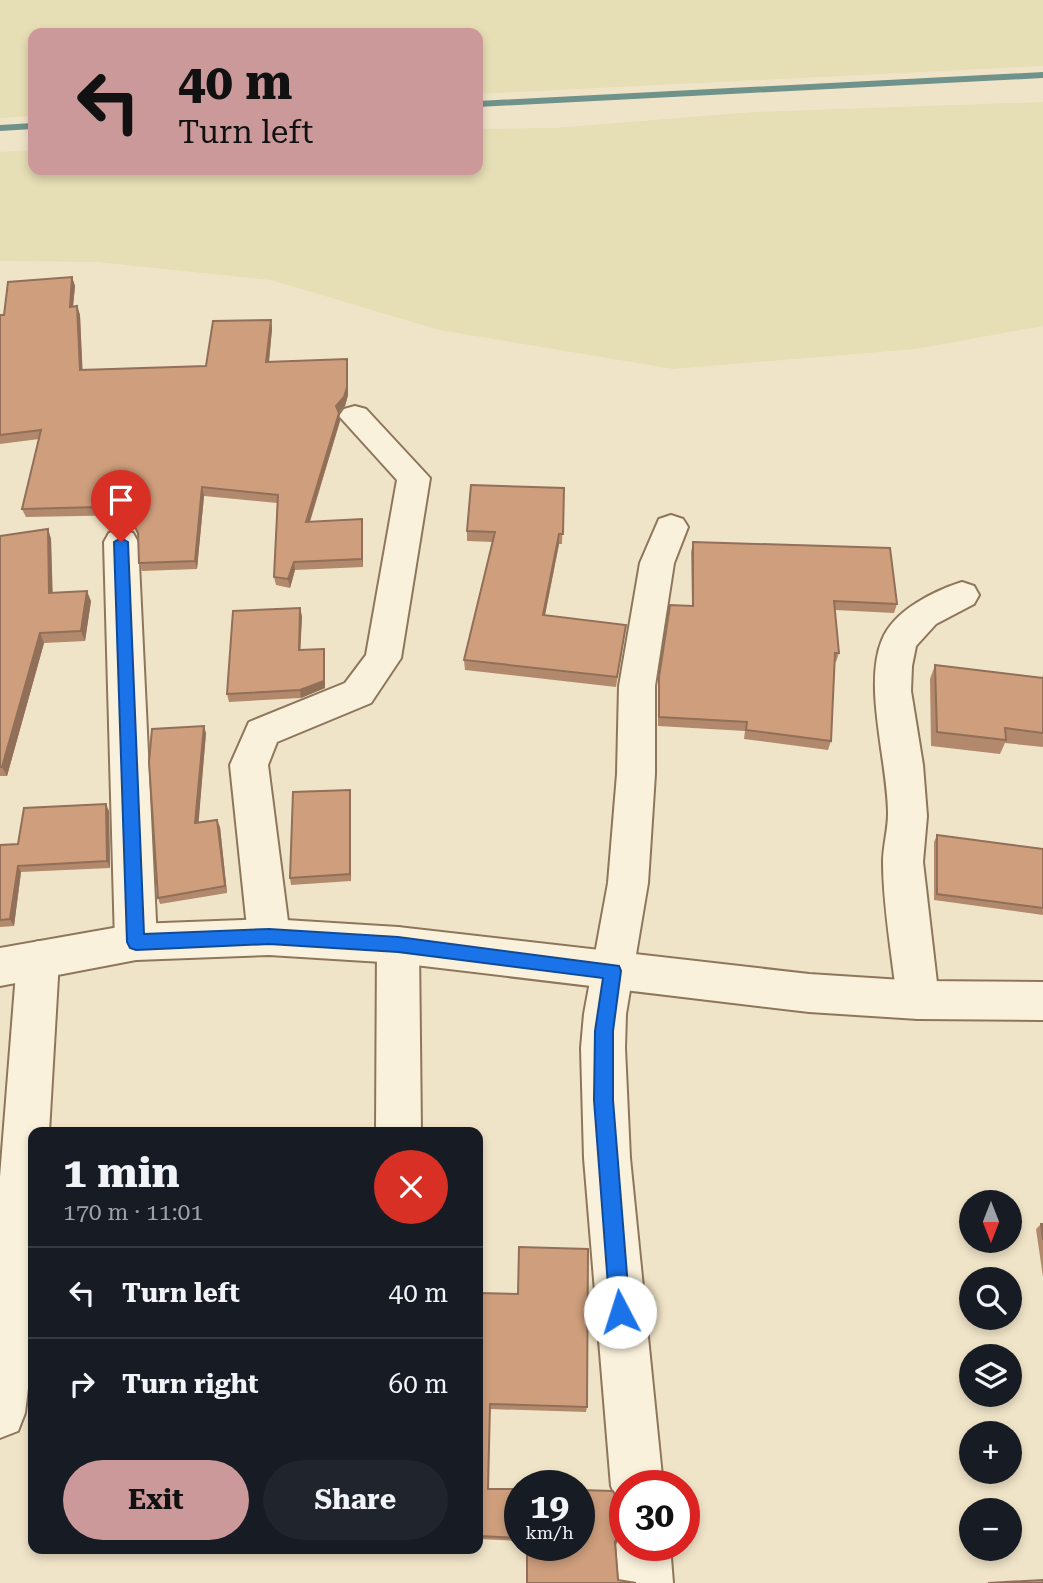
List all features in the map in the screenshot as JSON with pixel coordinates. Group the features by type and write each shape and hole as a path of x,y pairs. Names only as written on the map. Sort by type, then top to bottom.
{"street":[{"path":"269,937 248,765 262,732 358,693 383,658 412,491 414,478 355,416"},
{"path":"635,1470 603,1100 603,1048 612,971 628,883 636,774 637,686 657,563 671,527"},
{"path":"121,542 136,942"},
{"path":"918,1000 903,862 908,816 904,765 893,691 894,666 899,640 915,623 924,615 961,596"},
{"path":"0,1413 14,1306 19,963 136,942 269,937 398,945 809,993 918,1000 1043,1001"},
{"path":"398,945 399,1127"},
{"path":"644,1561 646,1583"}],"shaded area":[{"path":"0,0 1043,0 1043,66 483,94 483,28 28,28 28,116 0,118"},
{"path":"1043,102 1043,326 916,349 673,369 439,330 271,280 97,262 0,261 0,152 28,150 28,175 483,175 483,129 554,128 754,112"}],"building":[{"path":"72,277 70,307 77,306 80,370 206,366 213,321 271,320 266,362 347,359 347,387 344,397 336,406 339,413 306,522 362,519 362,559 294,562 288,579 274,577 278,495 202,487 195,561 139,563 138,533 135,527 137,506 22,509 41,430 0,435 0,315 4,315 8,282"},
{"path":"471,485 564,488 563,534 559,534 543,615 626,625 617,677 464,660 495,532 467,531"},
{"path":"48,529 49,593 87,591 81,631 40,633 0,767 0,536"},
{"path":"693,542 890,548 897,604 834,601 839,653 835,653 831,741 746,730 747,722 659,717 659,677 670,605 693,606"},
{"path":"300,608 299,650 324,649 324,681 300,690 227,694 233,611"},
{"path":"935,665 1043,678 1043,733 1005,728 1006,740 937,732"},
{"path":"204,726 195,823 217,820 225,886 158,898 149,762 152,729"},
{"path":"350,790 350,874 290,878 293,792"},
{"path":"106,804 107,861 18,866 10,919 0,920 0,845 18,844 24,808"},
{"path":"937,835 1043,849 1043,908 937,894"},
{"path":"519,1247 588,1249 587,1407 490,1404 488,1489 504,1489 504,1537 483,1536 483,1293 518,1294"},
{"path":"595,1490 609,1491 609,1561 616,1561 618,1580 636,1583 527,1583 527,1561 595,1561"},
{"path":"1043,1580 1043,1583 988,1583"}],"waterway":[{"path":"483,104 1043,75"},
{"path":"0,128 28,126"}],"route":[{"path":"121,542 136,942 269,937 398,945 612,971 605,1014 603,1100 620,1312"}]}
